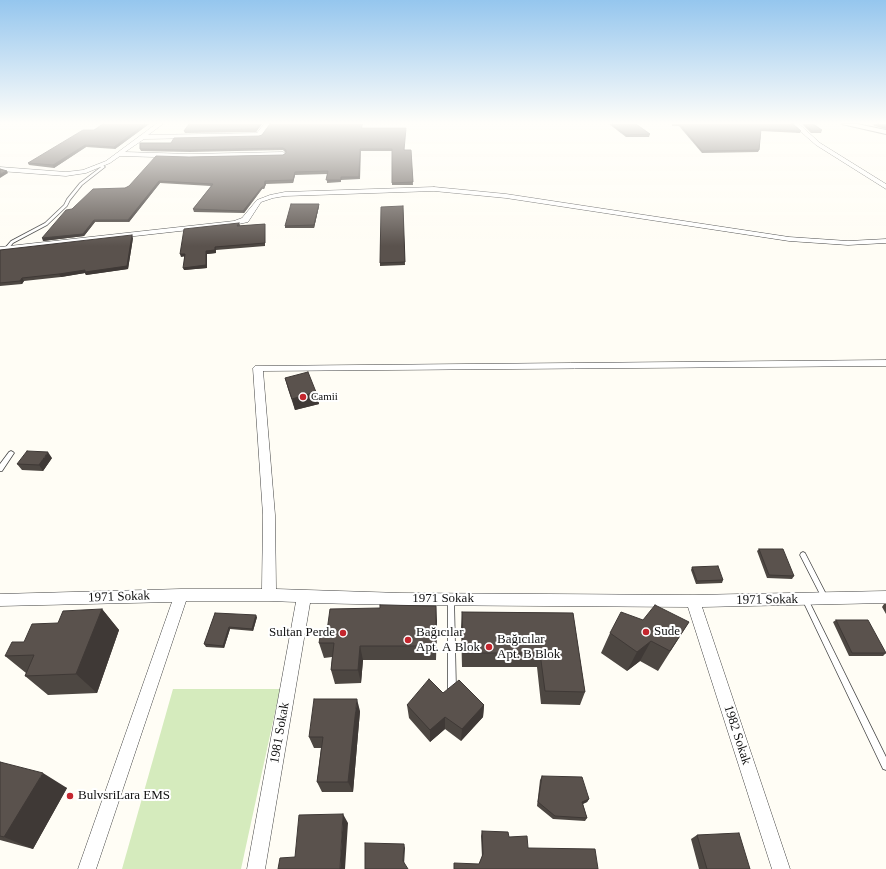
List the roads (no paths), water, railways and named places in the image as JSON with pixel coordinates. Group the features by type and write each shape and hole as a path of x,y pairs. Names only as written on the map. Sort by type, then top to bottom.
{"street":[{"path":"0,169 66,174 84,172 101,165"},
{"path":"851,165 886,187"},
{"path":"4,249 234,223 245,220 258,201 272,196 285,194 434,189 506,196 789,239 848,243 886,241"},
{"path":"269,595 269,515 258,368 886,363"},
{"path":"86,869 181,595"},
{"name":"1971 Sokak","path":"0,600 181,595 269,595 401,600 452,599 693,602 886,597"},
{"name":"1981 Sokak","path":"256,869 304,596"},
{"name":"1982 Sokak","path":"693,602 781,869"}],"lane":[{"path":"4,249 12,242 46,224 66,205 68,200 81,184 103,167 101,165"},
{"path":"0,469 11,452"},
{"path":"802,555 826,598"},
{"path":"452,599 452,689"},
{"path":"804,599 886,766"}],"place":[{"name":"Camii","path":"303,397"},
{"name":"Sude","path":"646,632"},
{"name":"Sultan Perde","path":"343,633"},
{"name":"Bağıcılar Apt. A Blok","path":"408,640"},
{"name":"Bağıcılar Apt. B Blok","path":"489,647"},
{"name":"BulvsriLara EMS","path":"70,796"}]}
